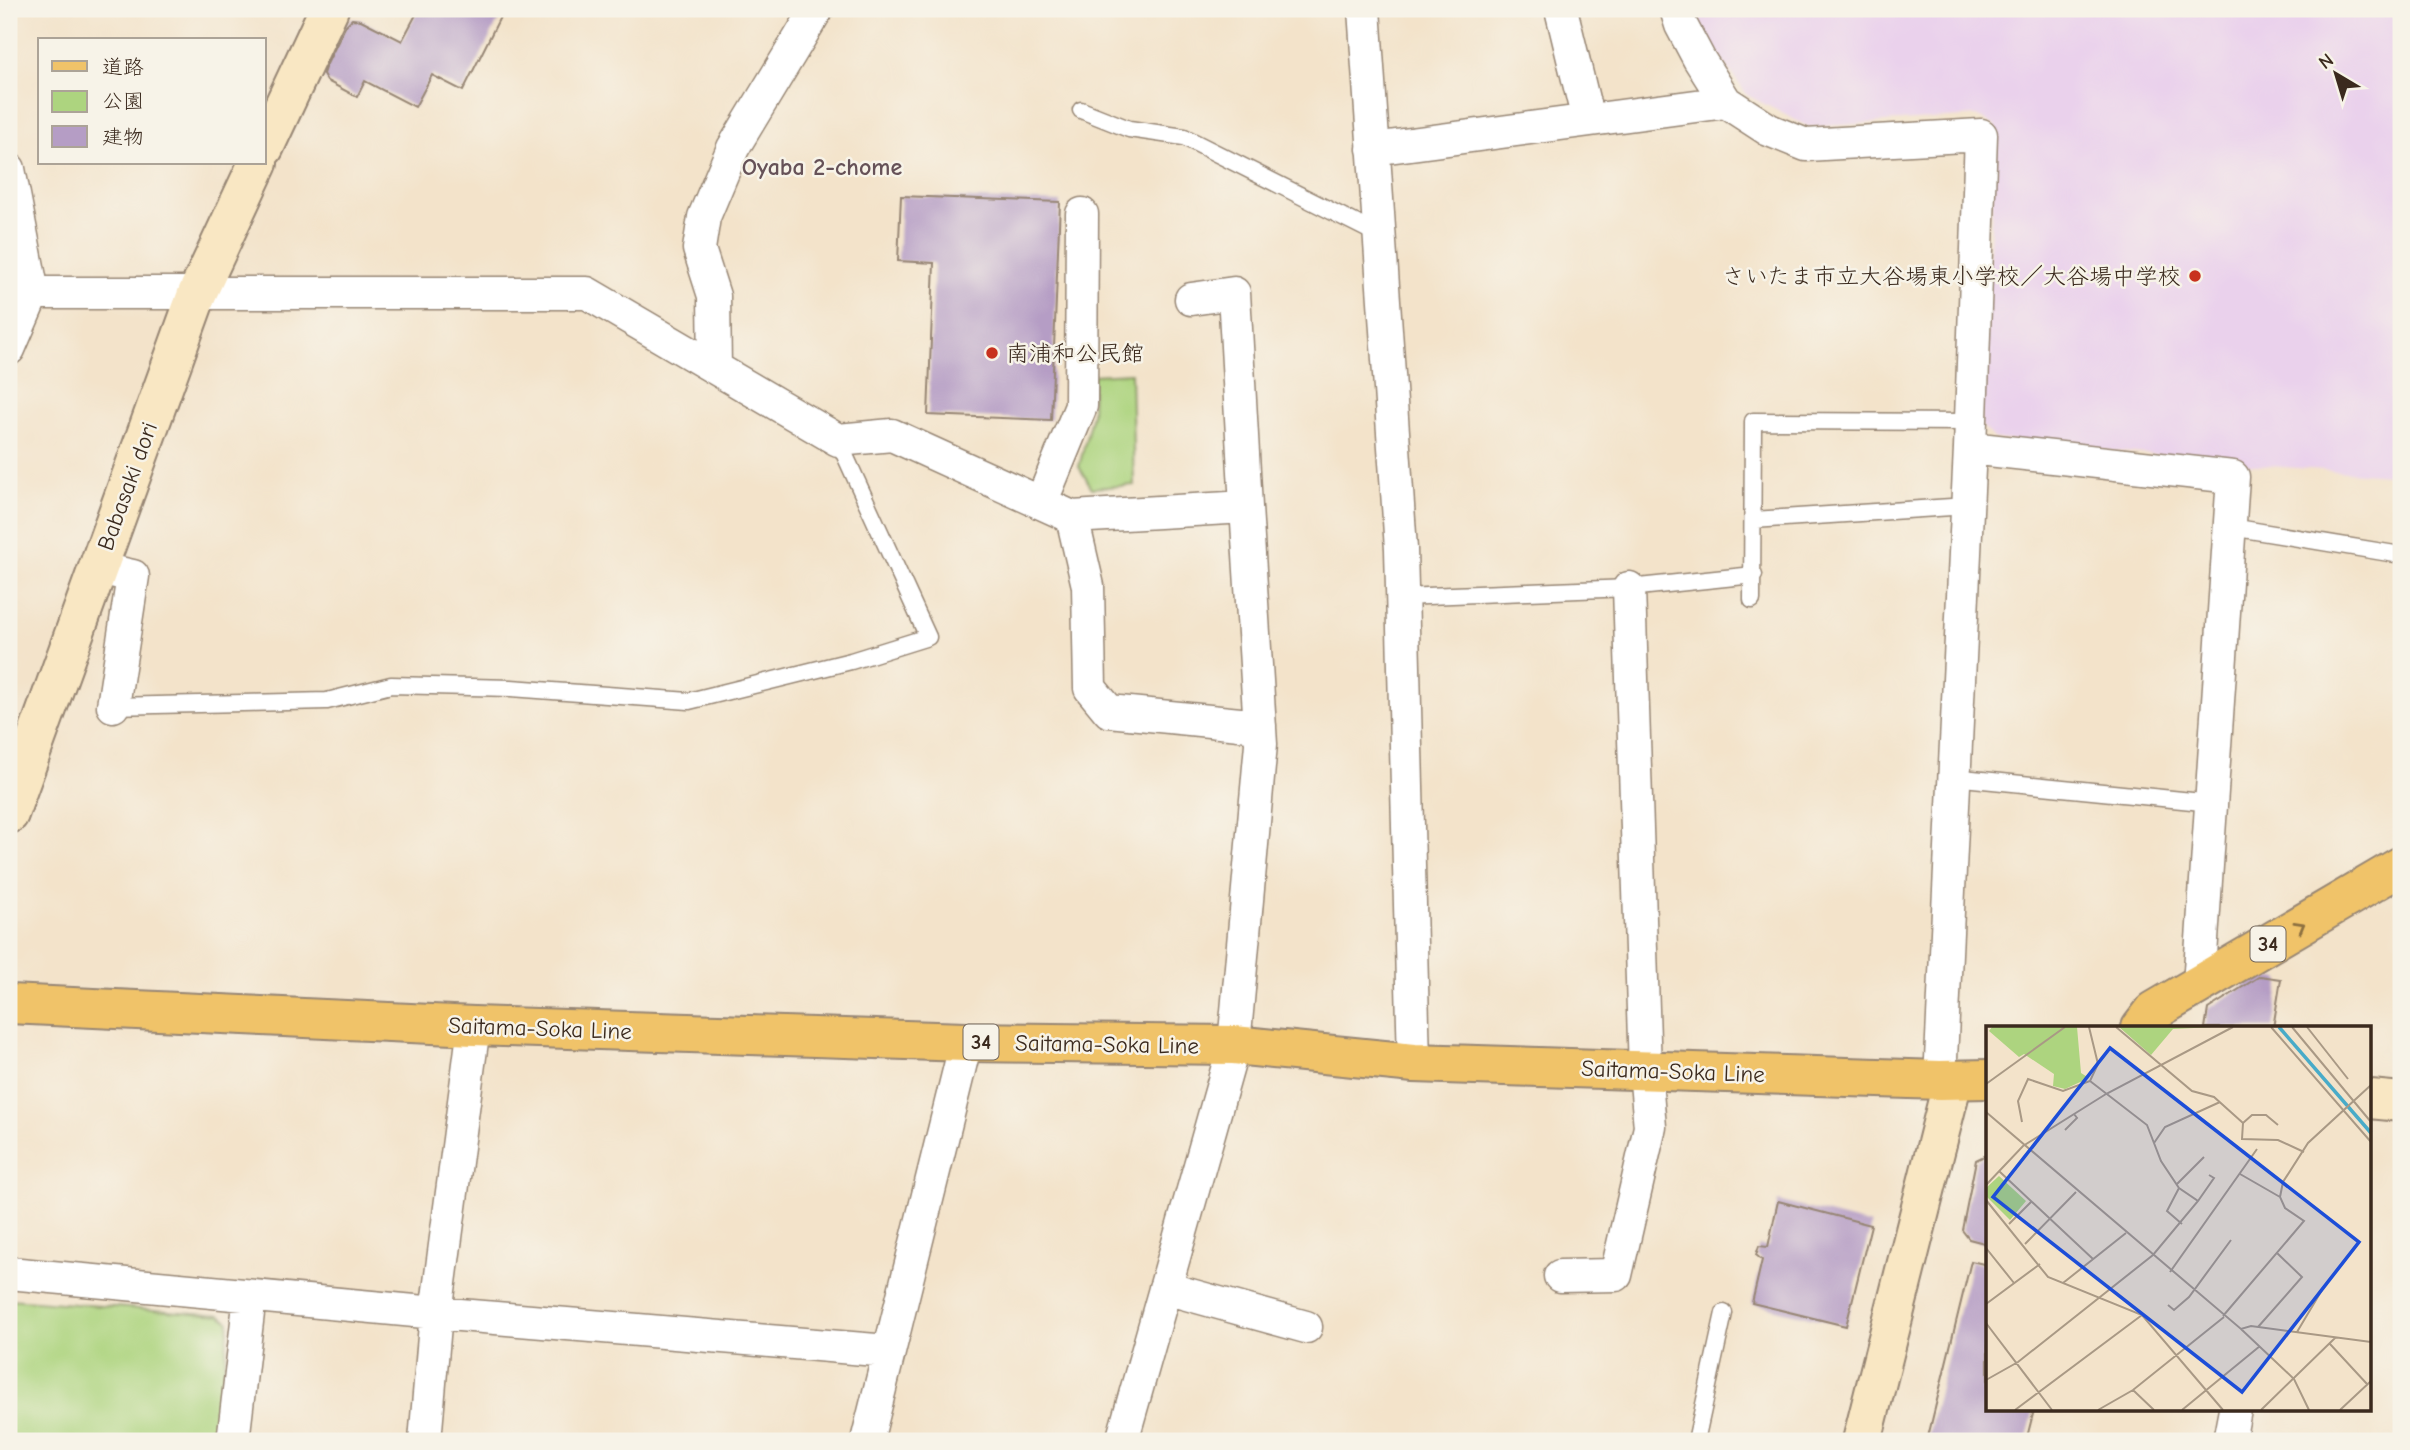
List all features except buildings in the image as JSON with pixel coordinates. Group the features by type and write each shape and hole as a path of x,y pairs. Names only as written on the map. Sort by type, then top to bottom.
{"main road":[{"name":"34","path":"2143,1026 2154,1011 2401,866"},
{"name":"Saitama-Soka Line","path":"9,1004 474,1026 966,1042 1234,1045 1414,1063 1961,1080"}],"street":[{"path":"266,144 329,9"},
{"path":"715,368 714,296 698,249 704,217 733,148 817,9"},
{"path":"1364,9 1402,597 1414,1063"},
{"path":"1562,9 1588,120"},
{"path":"1676,9 1681,25 1699,59 1726,102 1769,130 1806,145 1981,135 1967,506 1953,777 1961,1080 1861,1441"},
{"path":"1373,149 1726,102"},
{"name":"Babasaki dori","path":"9,814 197,294 258,164"},
{"path":"9,169 33,293 9,349"},
{"path":"1041,503 1081,406 1082,214"},
{"path":"33,293 587,293 838,440 892,435 1072,517 1246,507"},
{"path":"1122,1441 1234,1045 1261,744 1234,293 1191,299"},
{"path":"1970,435 2233,477 2199,985"},
{"path":"1072,517 1088,586 1090,688 1108,711 1261,726"},
{"path":"97,568 133,576 113,706"},
{"path":"1560,1276 1616,1275 1650,1127 1645,1070 1629,588"},
{"path":"425,1441 436,1313 474,1026"},
{"path":"867,1441 966,1042"},
{"path":"2372,1099 2401,1102"},
{"path":"9,1273 888,1352"},
{"path":"1165,1288 1306,1327"},
{"path":"233,1441 250,1296"},
{"path":"2229,1441 2235,1412"}],"lane":[{"path":"1081,110 1129,129 1184,137 1379,235"},
{"path":"1752,600 1752,421 1970,435"},
{"path":"113,706 327,701 391,685 511,688 690,701 851,661 928,637 838,440"},
{"path":"1753,520 1967,506"},
{"path":"2231,527 2401,555"},
{"path":"1402,597 1629,588 1754,575"},
{"path":"1953,777 2212,803"},
{"path":"1696,1441 1724,1313"}],"shaded area":[{"name":"さいたま市立大谷場東小学校／大谷場中学校","path":"1693,9 2401,9 2401,476 2243,464 1995,439 1981,425 1996,126 1976,116 1809,127 1747,95 1696,23"}],"green space":[{"path":"1131,373 1134,485 1092,488 1079,467 1092,414 1093,375"},
{"path":"9,1299 220,1315 229,1322 216,1441 9,1441"}],"place":[{"name":"さいたま市立大谷場東小学校／大谷場中学校","path":"2195,276"},
{"name":"南浦和公民館","path":"992,353"}],"district":[{"name":"Oyaba 2-chome","path":"822,167"}]}
